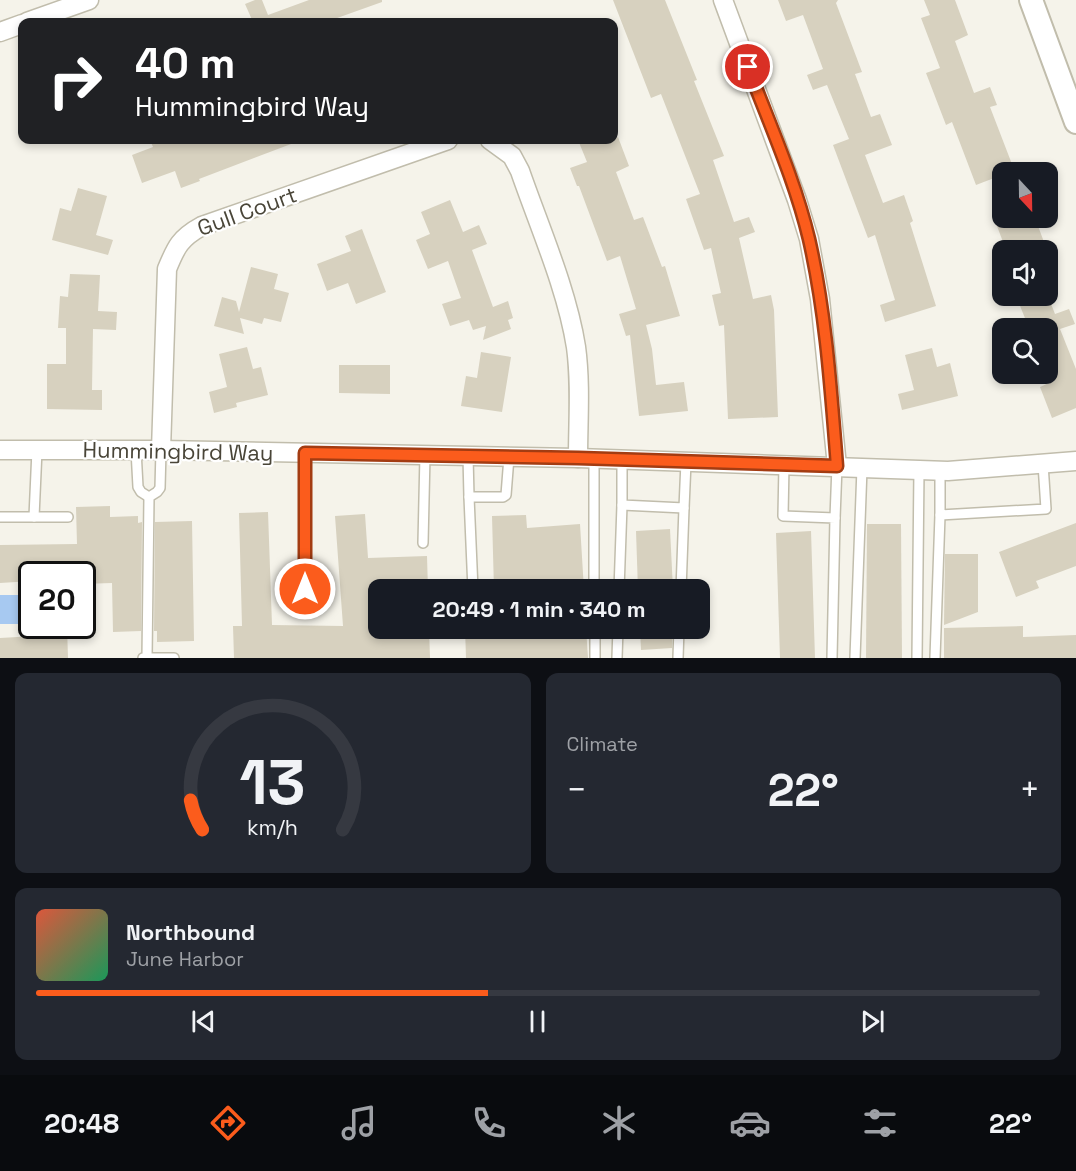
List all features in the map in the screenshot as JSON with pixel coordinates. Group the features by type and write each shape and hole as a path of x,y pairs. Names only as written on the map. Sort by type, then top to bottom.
{"street":[{"path":"38,18 88,0"},
{"path":"723,0 797,200 809,239 820,299 837,466"},
{"path":"1032,0 1076,122"},
{"path":"0,32 18,25"},
{"name":"Gull Court","path":"161,450 166,269 176,245 188,233 202,226 437,144"},
{"path":"496,144 512,156 520,171 566,301 576,347 586,458"},
{"name":"Hummingbird Way","path":"0,450 161,450 586,458 939,471 1076,461"}],"lane":[{"path":"34,517 37,450"},
{"path":"136,450 138,487 149,497"},
{"path":"161,450 160,488 149,497 146,658 174,658"},
{"path":"305,453 305,610"},
{"path":"423,543 425,455"},
{"path":"468,456 473,579"},
{"path":"469,497 503,497 506,495 509,457"},
{"path":"586,458 593,579"},
{"path":"619,579 622,460"},
{"path":"681,579 686,462"},
{"path":"940,514 1046,509 1043,464"},
{"path":"784,465 783,516 835,518"},
{"path":"832,658 837,466"},
{"path":"855,658 862,468"},
{"path":"917,658 919,470"},
{"path":"935,658 940,514 939,471"},
{"path":"622,505 684,508"},
{"path":"0,517 68,516"},
{"path":"595,639 595,658"},
{"path":"617,658 618,639"},
{"path":"678,658 679,639"}],"water":[{"path":"0,595 18,595 18,624 0,624"}],"building":[{"path":"262,0 268,15 309,0 382,0 382,2 337,18 251,18 245,4"},
{"path":"613,0 665,0 697,80 694,81 724,156 713,160 734,222 749,217 755,232 739,238 753,299 771,295 774,310 778,417 728,419 724,325 719,326 712,295 721,293 711,248 704,250 686,199 700,194 661,94 651,98"},
{"path":"778,0 838,0 836,3 862,72 855,74 871,117 880,114 892,145 865,155 883,203 904,195 913,221 910,223 936,306 885,322 880,305 895,300 875,235 868,238 833,145 849,139 827,85 813,90 807,75 823,69 803,15 786,21"},
{"path":"924,0 955,0 968,35 955,41 974,93 990,87 997,105 990,107 1011,162 992,162 992,179 976,185 952,122 946,125 926,73 940,68 921,18 930,15"},
{"path":"618,137 629,166 616,172 634,220 643,217 662,267 665,266 680,316 646,325 652,349 656,385 684,382 688,411 639,416 630,335 626,336 619,314 636,309 620,256 607,261 570,168 587,162 580,144 618,144"},
{"path":"152,144 291,144 181,188 175,171 142,183 132,155 153,147"},
{"path":"78,188 107,196 96,235 113,240 108,255 52,240 60,208 71,211"},
{"path":"450,200 463,232 479,225 487,244 472,250 493,307 508,301 513,318 508,320 511,329 483,340 486,326 473,330 469,320 450,326 442,304 461,298 448,261 428,269 416,240 430,234 421,212"},
{"path":"998,228 1039,228 1043,240 1002,240"},
{"path":"362,229 386,292 356,304 348,283 327,291 317,264 351,251 345,236"},
{"path":"251,267 278,274 274,289 289,293 281,322 264,318 262,324 240,318 244,334 214,326 222,297 236,301 239,312"},
{"path":"70,274 100,275 98,311 117,312 116,330 93,329 92,390 102,390 102,410 47,409 47,364 66,364 66,328 58,328 60,296 68,297"},
{"path":"1020,306 1052,306 1055,314 1069,309 1075,324 1060,329 1076,369 1076,408 1052,418 1040,387 1047,384 1058,384 1058,318 1025,318"},
{"path":"247,347 253,369 261,367 268,395 236,403 237,407 214,413 209,392 227,387 219,354"},
{"path":"932,348 937,367 950,363 958,396 902,410 898,394 914,390 905,355"},
{"path":"481,352 511,357 502,412 461,406 466,376 477,378"},
{"path":"339,365 390,365 390,394 339,393"},
{"path":"110,506 110,517 138,516 138,523 142,522 141,631 113,632 112,583 96,584 96,561 18,561 18,582 0,583 0,545 77,544 76,507"},
{"path":"268,512 272,625 343,626 335,516 365,514 368,558 427,556 428,579 368,579 368,639 429,639 430,658 234,658 233,626 242,626 239,513"},
{"path":"526,515 527,528 580,524 583,579 494,579 492,516"},
{"path":"192,521 194,641 157,642 157,631 154,631 155,522"},
{"path":"1076,523 1076,566 1036,581 1039,588 1016,597 999,552"},
{"path":"867,524 901,524 902,658 866,658"},
{"path":"670,529 672,579 638,579 636,531"},
{"path":"811,531 815,658 780,658 776,533"},
{"path":"945,554 978,554 978,612 944,625"},
{"path":"1023,626 1023,637 1076,635 1076,658 944,658 944,628"},
{"path":"0,638 67,639 68,658 0,658"},
{"path":"465,639 587,639 588,658 466,658"},
{"path":"640,639 672,639 672,648 641,650"}],"route":[{"path":"305,589 305,453 837,466 820,299 809,239 748,67"}]}
